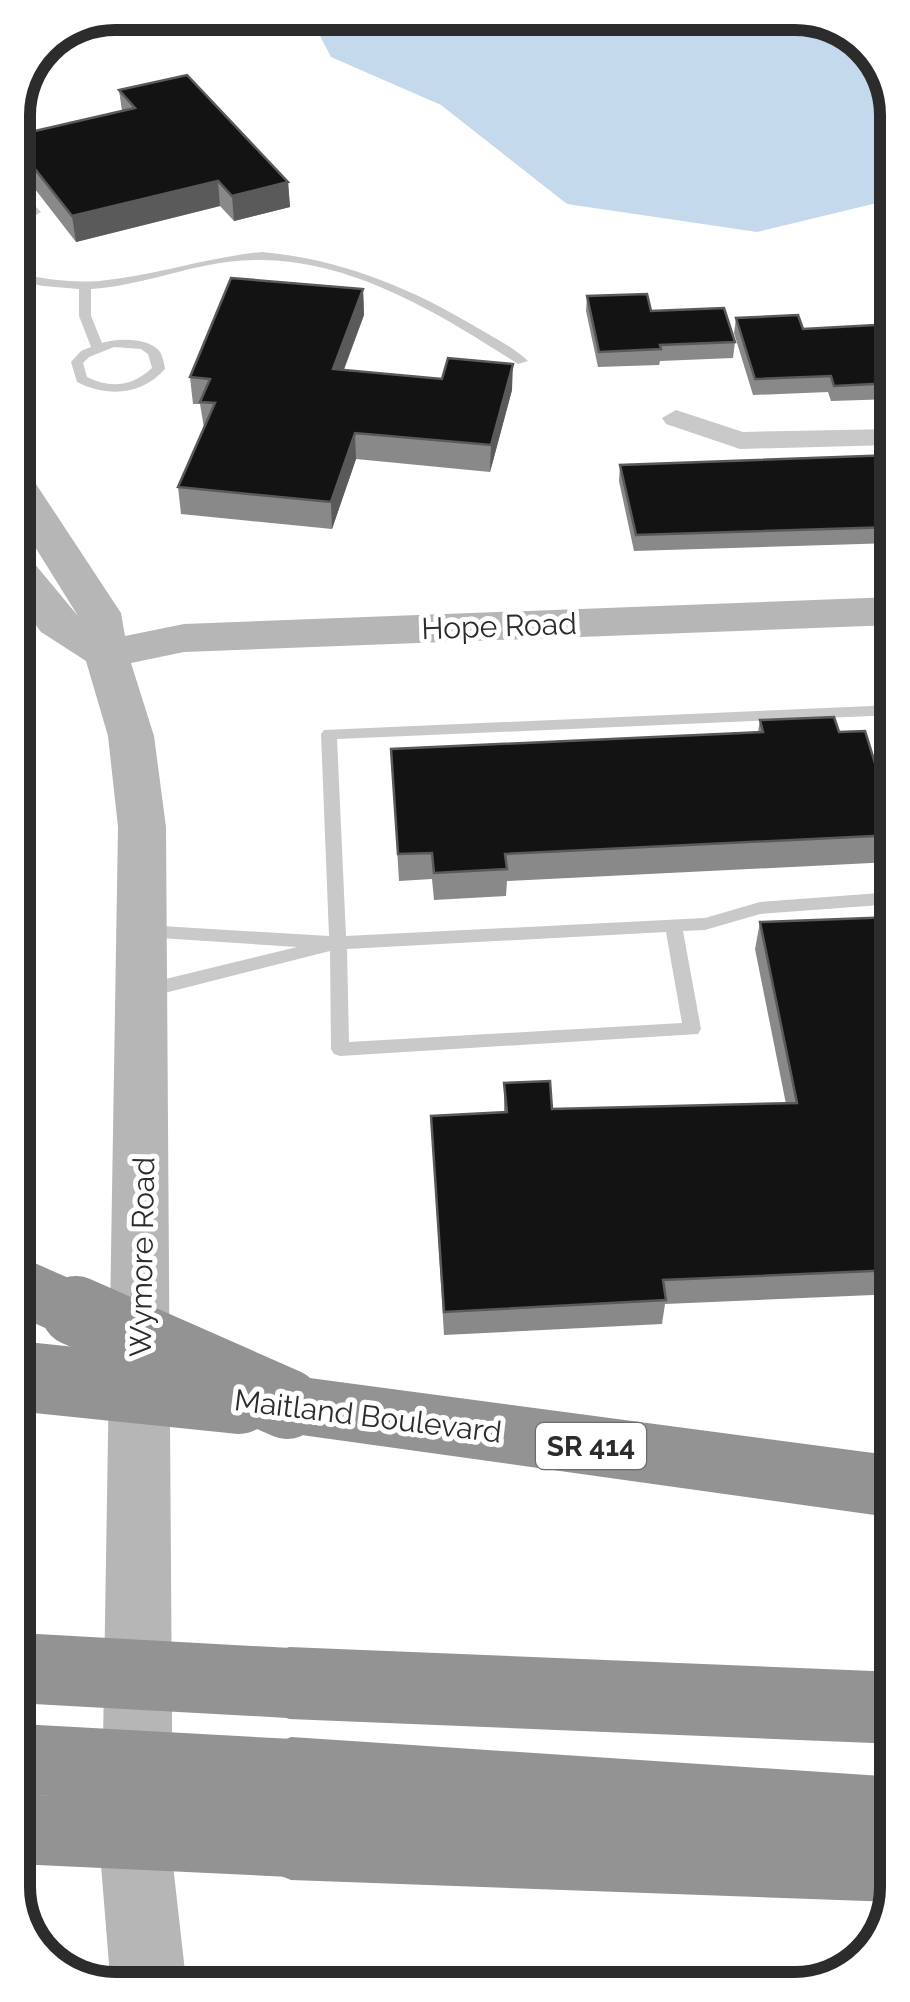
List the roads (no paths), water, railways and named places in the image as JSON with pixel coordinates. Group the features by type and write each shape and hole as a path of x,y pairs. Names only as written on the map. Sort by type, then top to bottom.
{"highway":[{"path":"30,1290 287,1404"},
{"name":"Maitland Boulevard","path":"30,1377 287,1404 880,1485"},
{"path":"30,1669 880,1707"},
{"path":"30,1761 291,1808 880,1862"},
{"path":"30,1828 291,1808 880,1814"}],"main road":[{"name":"Wymore Road","path":"30,506 99,613 106,654 131,736 142,827 145,990 137,1865 147,1972"},
{"path":"30,587 56,622 106,654"},
{"name":"Hope Road","path":"106,654 184,638 880,612"},
{"name":"Wymore Road","path":"118,1972 137,1865"}],"street":[{"path":"676,418 740,442 880,437"}],"lane":[{"path":"30,279 85,288 148,280 226,258 290,258 376,278 522,361"},
{"path":"85,288 85,316 98,347"},
{"path":"144,346 160,360 159,369 139,384 107,389 92,386 76,371 85,354 98,347 144,346"},
{"path":"674,925 692,1028 340,1050 329,734 880,711"},
{"path":"145,931 338,943 705,924 760,908 880,899"},
{"path":"145,990 338,943"}],"water":[{"path":"317,30 801,30 828,36 862,63 875,88 880,115 880,201 757,232 567,204 441,105 331,57"}]}
